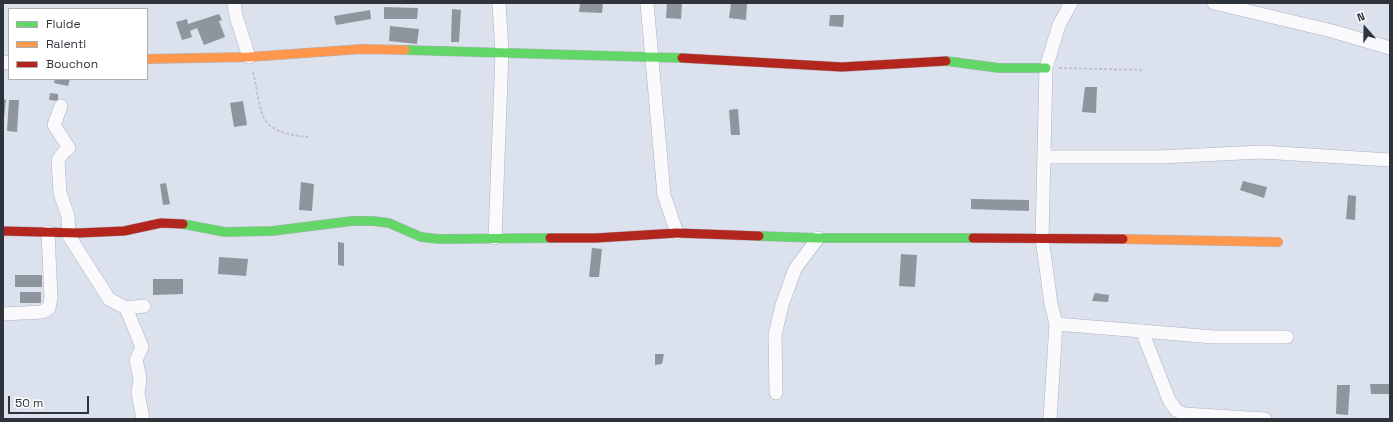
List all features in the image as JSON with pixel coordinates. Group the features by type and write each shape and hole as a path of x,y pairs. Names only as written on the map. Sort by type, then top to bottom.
{"street":[{"path":"234,3 236,16 250,57"},
{"path":"495,238 502,52 499,3"},
{"path":"647,3 664,195 677,232"},
{"path":"1050,419 1056,324 1051,304 1042,238 1046,68 1059,25 1071,3"},
{"path":"1214,3 1332,31 1390,48"},
{"path":"148,59 250,57 362,49 651,56 842,67 950,61 999,68 1046,68"},
{"path":"61,106 54,125 69,148 58,160 60,193 68,216 69,236 109,299 126,308 144,306"},
{"path":"1044,157 1159,157 1262,152 1390,160"},
{"path":"3,231 69,233 124,231 161,223 188,224 225,232 272,231 352,221 366,221 389,223 421,237 439,239 596,238 677,232 818,238 1042,238 1278,242"},
{"path":"3,314 42,312 49,308 51,298 48,232"},
{"path":"776,392 775,335 782,305 795,269 818,238"},
{"path":"126,308 142,347 136,360 140,378 138,393 143,419"},
{"path":"1056,324 1214,337 1287,337"},
{"path":"1142,331 1169,400 1176,410 1184,414 1265,419"}],"path":[{"path":"250,57 262,116 270,128 282,134 308,137"},
{"path":"1046,68 1143,70"}],"building":[{"path":"603,3 602,13 579,12 580,4"},
{"path":"667,3 682,3 681,19 666,18"},
{"path":"731,3 747,4 746,20 729,18"},
{"path":"384,7 418,8 417,19 384,19"},
{"path":"452,9 461,10 459,42 451,42"},
{"path":"370,10 371,19 336,25 334,16"},
{"path":"219,14 222,20 219,21 225,37 204,45 197,28 190,31 192,37 182,40 176,22 187,19 188,24"},
{"path":"830,15 844,15 843,27 829,26"},
{"path":"390,26 419,29 417,44 389,41"},
{"path":"55,80 70,80 68,86 54,83"},
{"path":"1085,87 1097,87 1096,113 1082,112"},
{"path":"50,93 58,94 58,101 49,100"},
{"path":"3,99 6,100 4,117 3,117"},
{"path":"9,100 19,100 17,132 7,131"},
{"path":"243,101 247,125 234,127 230,103"},
{"path":"738,109 740,135 731,135 729,110"},
{"path":"1243,181 1267,187 1264,198 1240,190"},
{"path":"301,182 314,184 312,211 299,210"},
{"path":"166,183 170,204 163,205 160,184"},
{"path":"1348,195 1356,196 1355,220 1346,219"},
{"path":"971,199 1029,200 1029,211 971,209"},
{"path":"338,242 344,243 344,266 338,265"},
{"path":"592,248 602,249 599,277 589,277"},
{"path":"901,254 917,255 915,287 899,286"},
{"path":"219,257 248,259 246,276 218,274"},
{"path":"15,275 42,275 42,287 15,287"},
{"path":"153,279 183,279 183,294 153,295"},
{"path":"20,292 41,292 41,303 20,303"},
{"path":"1095,293 1109,295 1108,302 1092,301"},
{"path":"655,354 664,354 662,364 655,365"},
{"path":"1370,384 1390,384 1390,394 1371,394"},
{"path":"1337,385 1350,385 1348,415 1336,414"}],"traffic: fast":[{"path":"405,50 682,58"},
{"path":"946,61 999,68 1046,68"},
{"path":"183,224 225,232 272,231 352,221 373,221 389,223 421,237 439,239 550,238"},
{"path":"759,236 818,238 973,238"}],"traffic: slow":[{"path":"148,59 249,57 362,49 405,50"},
{"path":"1123,239 1278,242"}],"traffic: jam":[{"path":"682,58 842,67 946,61"},
{"path":"3,231 79,233 124,231 161,223 183,224"},
{"path":"550,238 596,238 677,233 759,236"},
{"path":"973,238 1123,239"}]}
